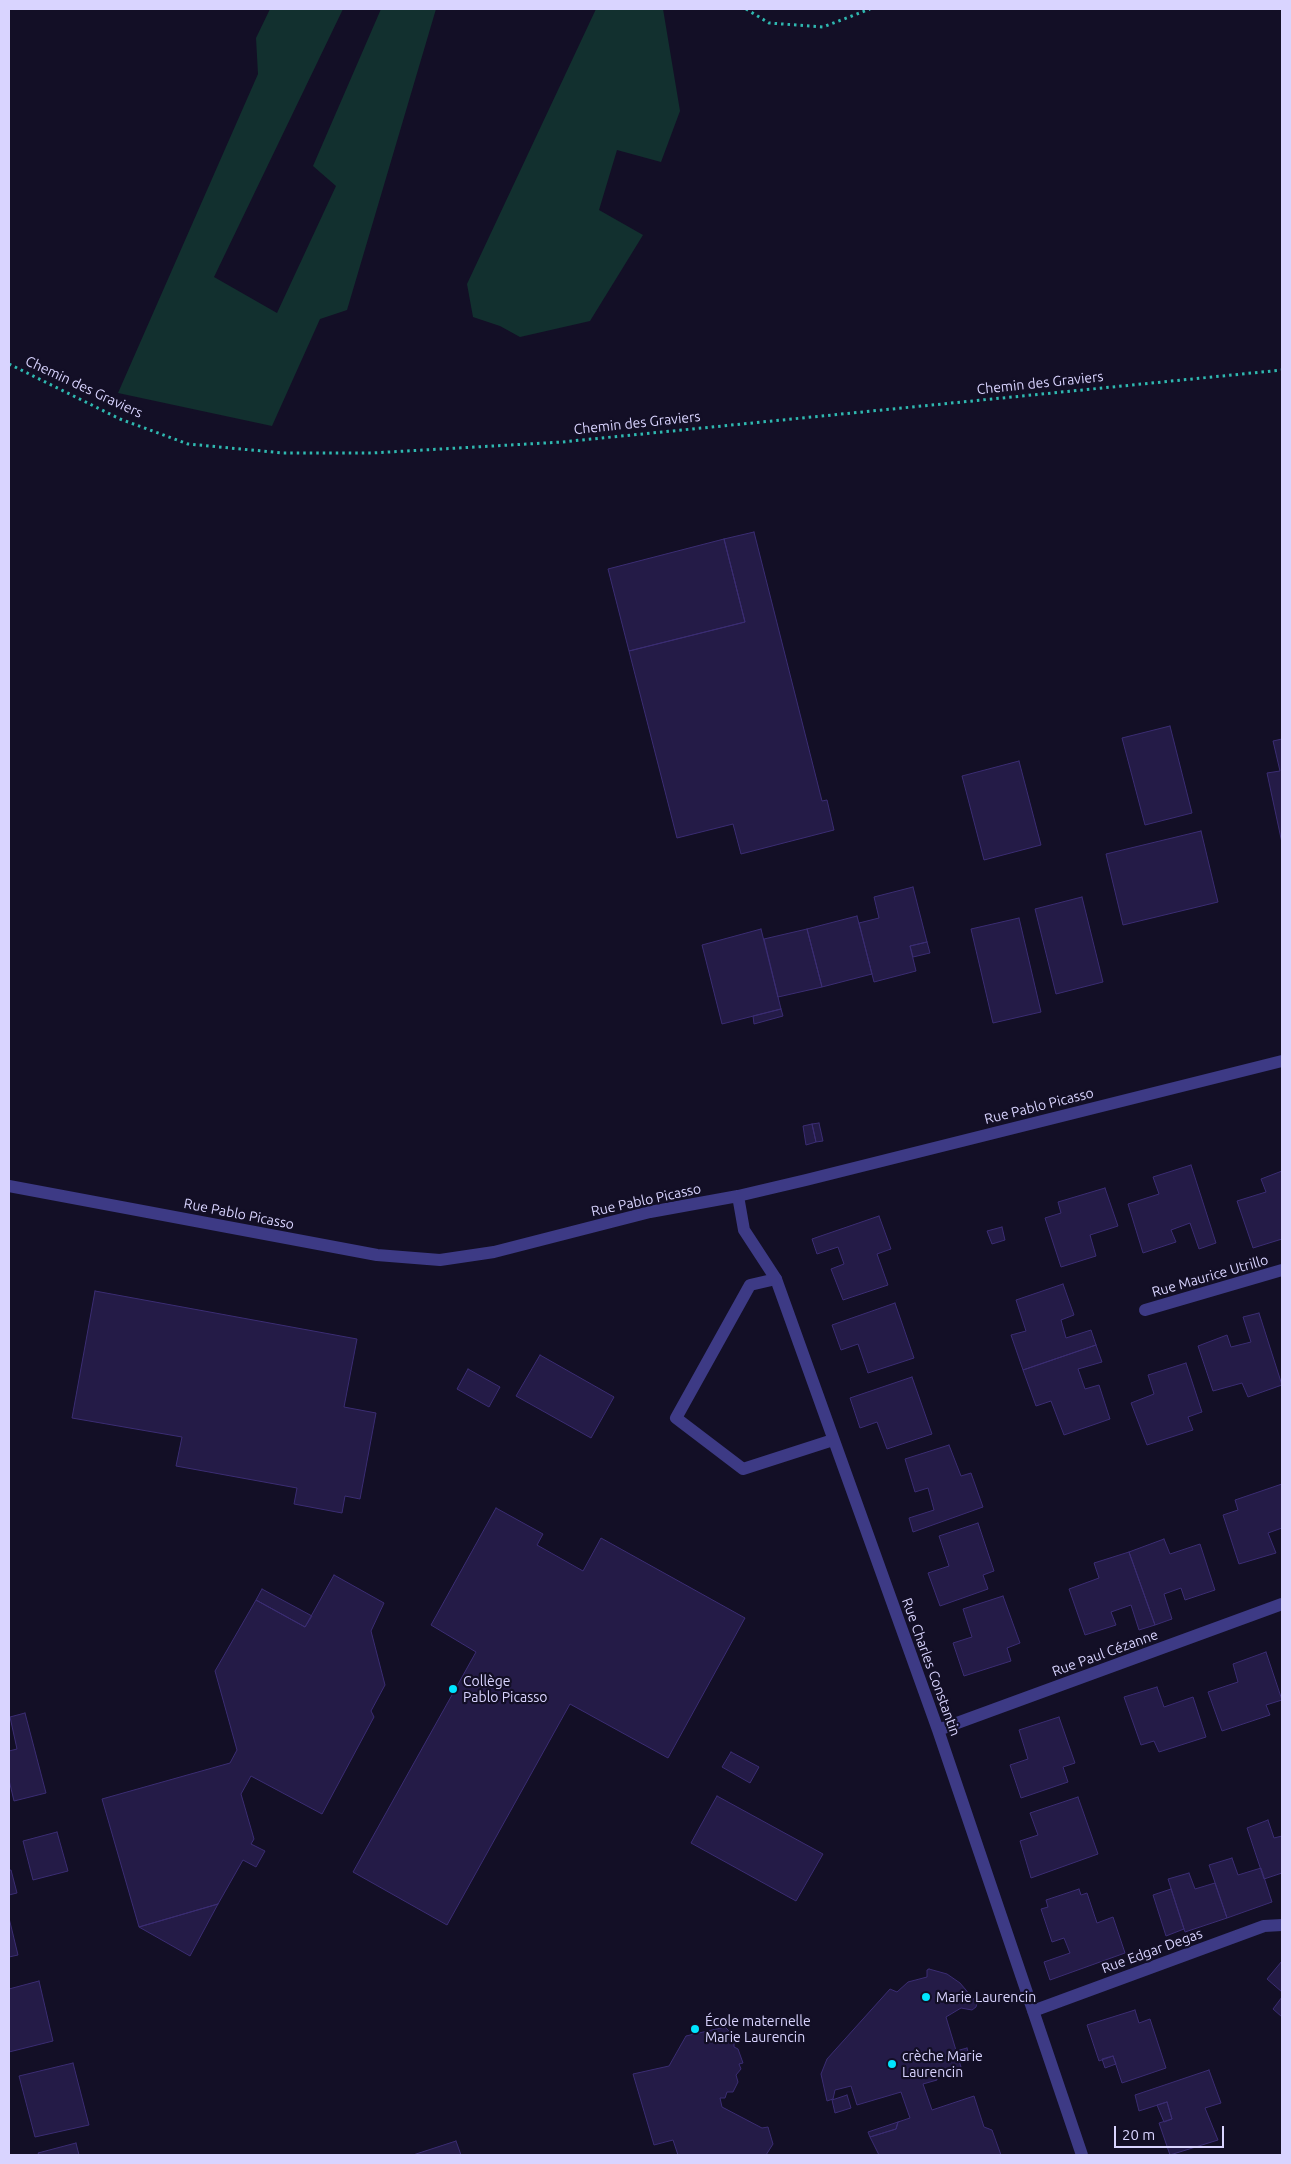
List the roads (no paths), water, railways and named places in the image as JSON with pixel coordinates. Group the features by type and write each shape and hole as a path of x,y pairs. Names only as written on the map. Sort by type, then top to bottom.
{"street":[{"name":"Rue Pablo Picasso","path":"9,1186 377,1255 440,1260 494,1252 650,1212 738,1196 1282,1061"},
{"name":"Rue Charles Constantin","path":"738,1196 744,1230 776,1279 938,1730 1082,2155"},
{"name":"Rue Maurice Utrillo","path":"1145,1310 1282,1270"},
{"path":"776,1279 750,1285 676,1418 743,1469 833,1440"},
{"name":"Rue Paul Cézanne","path":"938,1730 1282,1604"},
{"name":"Rue Edgar Degas","path":"1033,2011 1264,1926 1282,1924"}],"place":[{"name":"Collège Pablo Picasso","path":"453,1689"},
{"name":"Marie Laurencin","path":"926,1997"},
{"name":"École maternelle Marie Laurencin","path":"695,2029"},
{"name":"crèche Marie Laurencin","path":"892,2064"}]}
